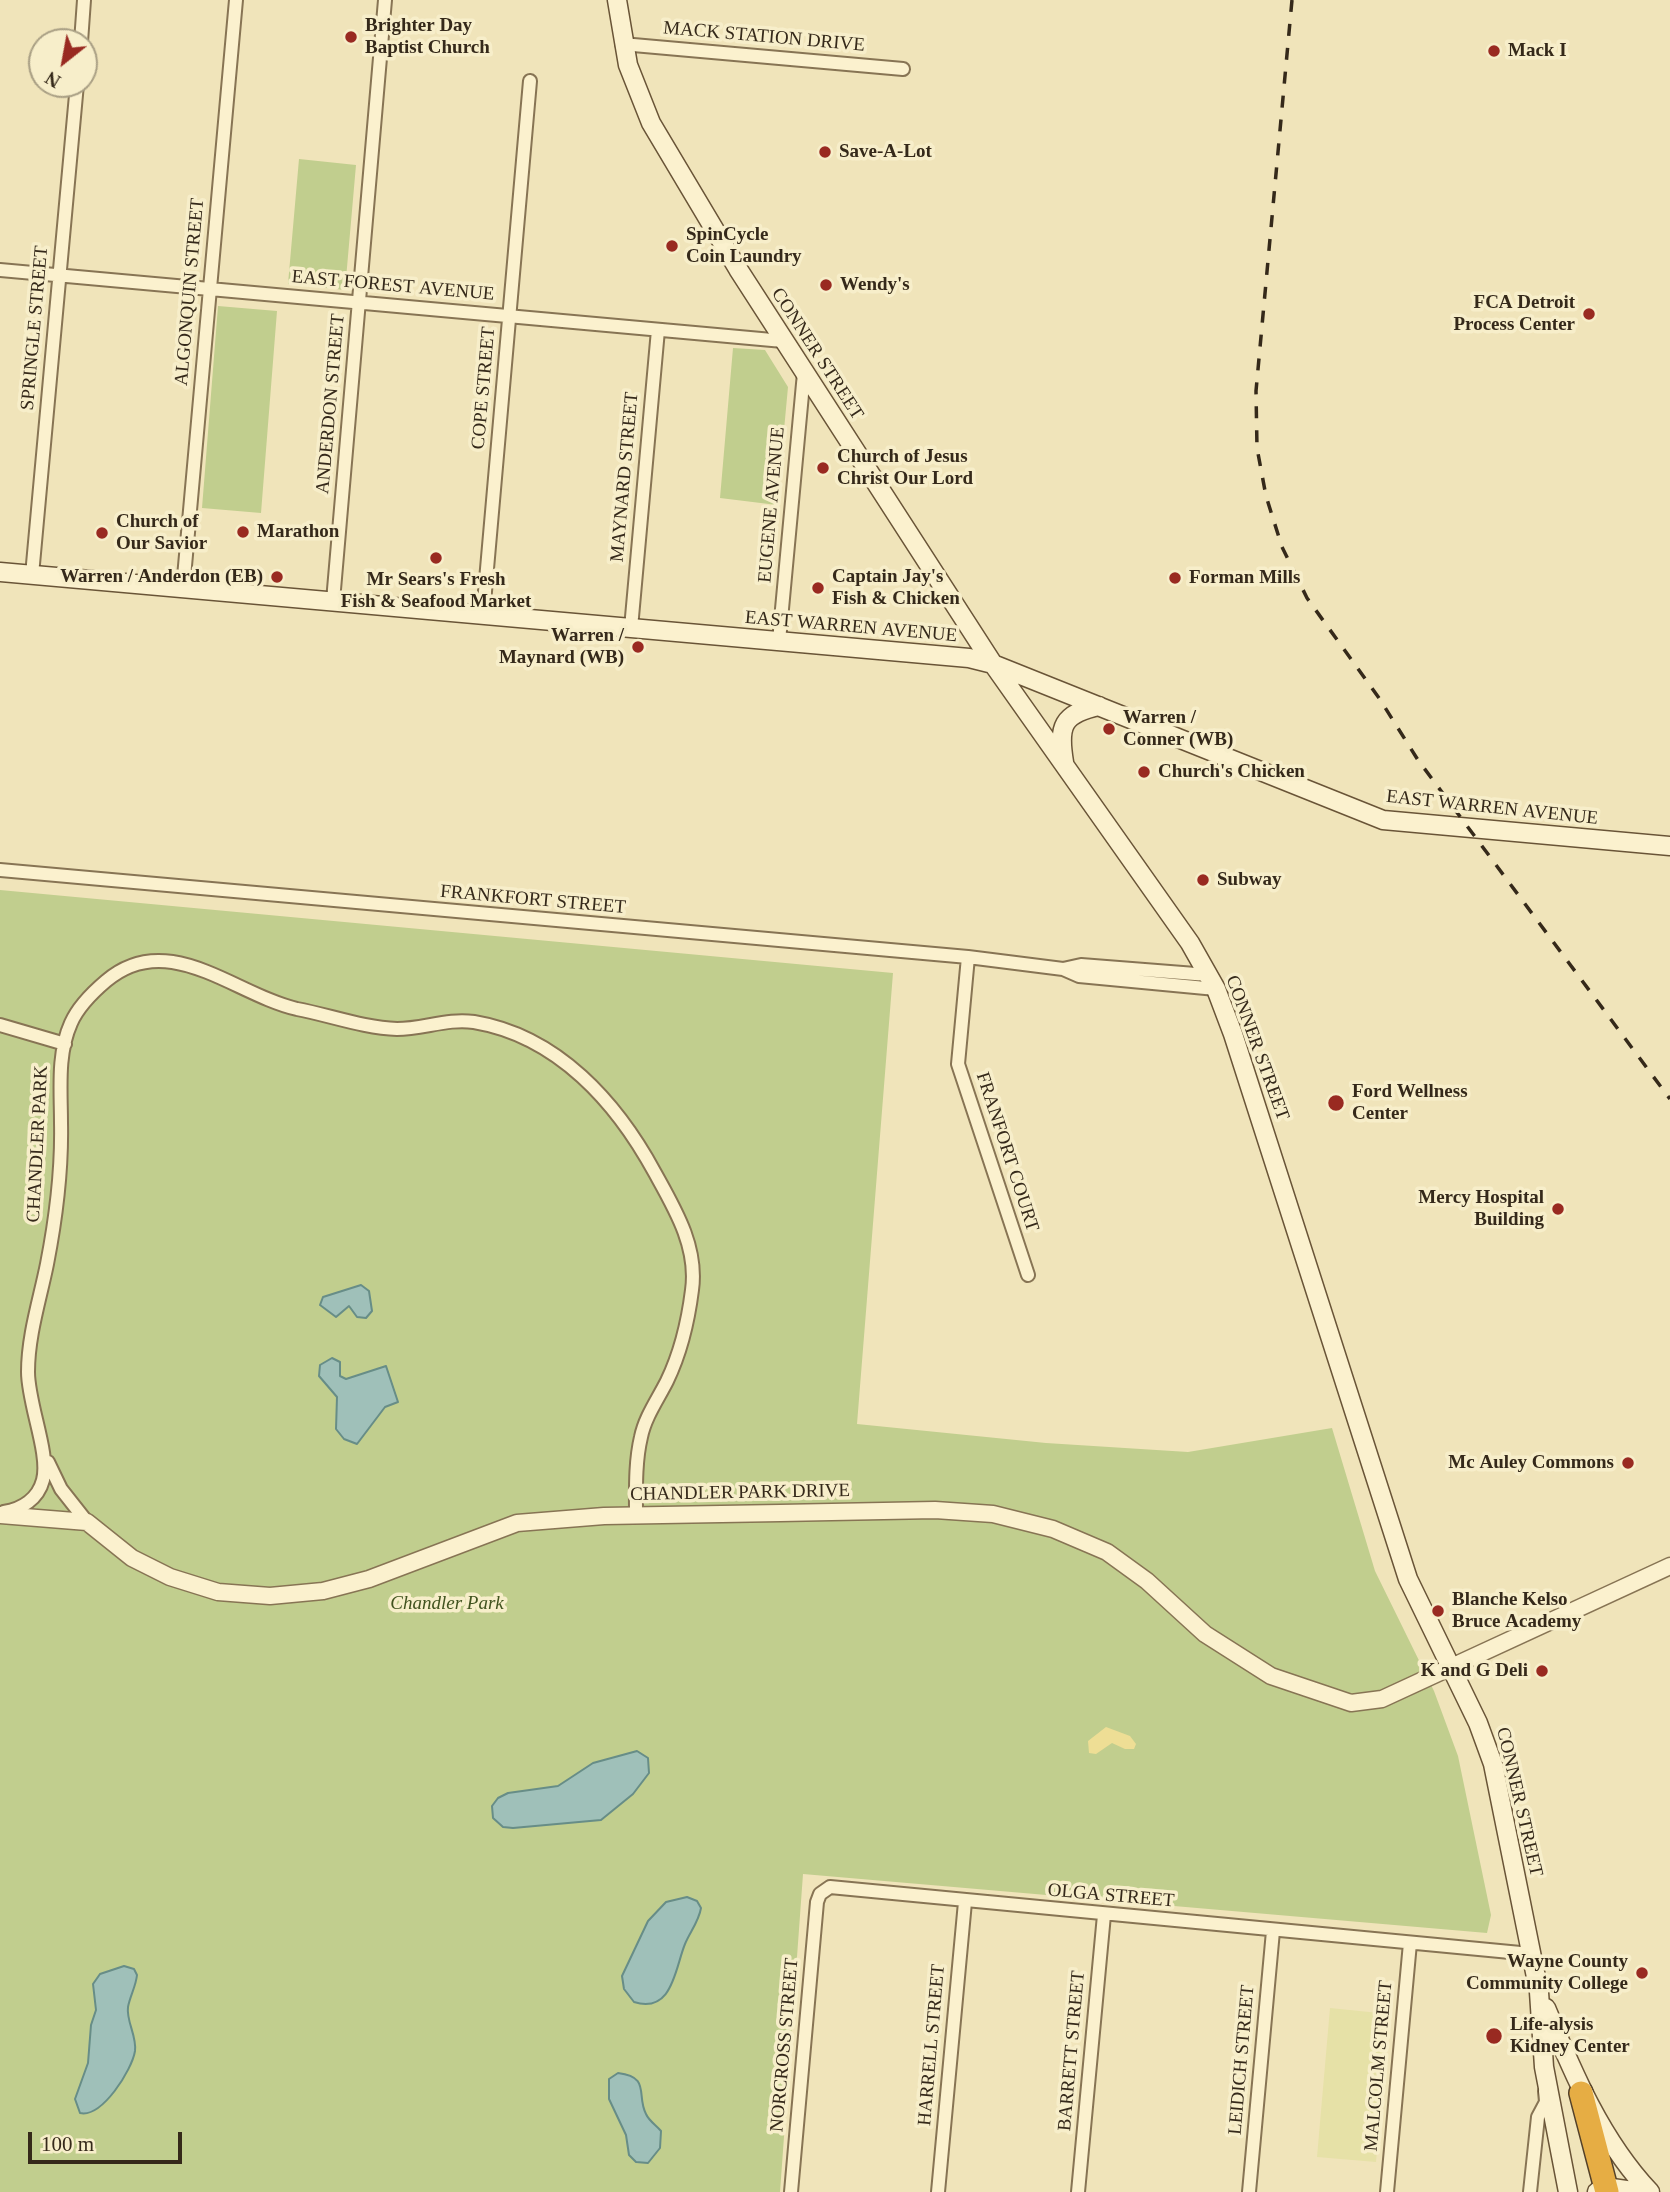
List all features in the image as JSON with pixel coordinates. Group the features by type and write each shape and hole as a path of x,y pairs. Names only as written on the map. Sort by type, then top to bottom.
{"highway":[{"path":"1581,2093 1603,2190"}],"main road":[{"name":"CONNER STREET","path":"617,0 622,44 651,123 783,341 993,664 1190,943 1212,982 1233,1034 1408,1580 1452,1666 1493,1764 1539,1992 1544,2067 1568,2192"},
{"name":"EAST WARREN AVENUE","path":"0,572 969,658 993,664 1383,820 1670,846"},
{"path":"1065,766 1061,742 1066,721 1079,710 1099,706"},
{"path":"1539,1992 1581,2093 1636,2177 1650,2192"},
{"path":"1603,2190 1640,2192"}],"street":[{"path":"81,28 84,0"},
{"name":"ALGONQUIN STREET","path":"183,588 236,0"},
{"name":"ANDERDON STREET","path":"333,601 385,0"},
{"name":"MACK STATION DRIVE","path":"622,44 903,69"},
{"name":"COPE STREET","path":"483,614 530,81"},
{"name":"SPRINGLE STREET","path":"33,575 76,98"},
{"name":"EAST FOREST AVENUE","path":"0,270 783,341"},
{"name":"MAYNARD STREET","path":"631,628 658,330"},
{"name":"EUGENE AVENUE","path":"779,641 804,373"},
{"name":"FRANKFORT STREET","path":"0,870 968,957 1063,969 1081,965 1212,982"},
{"name":"FRANFORT COURT","path":"968,957 958,1064 1028,1275"},
{"name":"CHANDLER PARK","path":"87,1522 61,1489 44,1452 35,1426 28,1368 56,1207 61,1138 59,1097 65,1044 75,1016 104,982 131,967 164,961 198,967 287,1006 374,1025 400,1029 463,1021 488,1026 533,1043 574,1069 612,1107 640,1145 682,1223 691,1258 693,1286 685,1333 677,1358 640,1438 636,1516"},
{"name":"CHANDLER PARK","path":"0,1025 65,1044"},
{"name":"CHANDLER PARK","path":"0,1514 17,1510 35,1496 44,1476 44,1452"},
{"name":"CHANDLER PARK DRIVE","path":"87,1522 132,1558 170,1577 218,1592 270,1596 323,1591 369,1579 517,1523 636,1516 935,1510 993,1514 1053,1529 1107,1552 1147,1581 1226,1650 1271,1676 1351,1703 1368,1703 1382,1699 1670,1566"},
{"path":"0,1514 87,1522"},
{"name":"OLGA STREET","path":"817,1902 820,1894 830,1887 1531,1954"},
{"name":"NORCROSS STREET","path":"791,2192 817,1902"},
{"name":"HARRELL STREET","path":"938,2192 965,1902"},
{"name":"BARRETT STREET","path":"1078,2192 1104,1914"},
{"name":"LEIDICH STREET","path":"1249,2192 1273,1931"},
{"name":"MALCOLM STREET","path":"1387,2192 1410,1943"},
{"path":"1531,2192 1538,2117 1546,2102 1544,2067"}],"shaded area":[{"path":"1330,2008 1389,2014 1376,2162 1317,2157"}],"green space":[{"path":"299,159 356,165 345,290 288,284"},
{"path":"218,306 277,311 261,513 202,508"},
{"path":"733,348 765,350 788,387 777,505 720,498"},
{"name":"Chandler Park","path":"0,890 893,973 857,1424 1046,1443 1188,1452 1332,1428 1375,1571 1434,1691 1458,1756 1491,1915 1487,1933 803,1874 780,2192 0,2192"}],"sand":[{"path":"1106,1727 1130,1736 1136,1744 1134,1749 1125,1749 1112,1743 1096,1754 1089,1753 1088,1741"}],"water":[{"path":"361,1285 369,1291 372,1311 366,1318 357,1317 349,1306 336,1317 320,1305 323,1297"},
{"path":"332,1358 340,1362 340,1376 346,1379 386,1366 398,1402 385,1407 357,1444 344,1439 336,1429 337,1397 319,1376 320,1365"},
{"path":"637,1751 648,1758 649,1773 633,1794 601,1820 513,1828 503,1827 493,1818 492,1806 498,1798 508,1793 558,1786 593,1763"},
{"path":"687,1897 697,1901 701,1908 670,1987 657,2001 647,2004 634,2002 624,1989 622,1976 648,1921 666,1902"},
{"path":"124,1966 134,1969 137,1975 128,2007 135,2045 133,2059 115,2091 106,2101 89,2113 80,2113 75,2099 88,2063 91,2025 96,2010 93,1984 100,1974"},
{"path":"618,2073 635,2078 639,2083 646,2114 661,2131 660,2148 648,2163 636,2162 629,2155 626,2135 609,2099 609,2079"}],"railway":[{"path":"1292,0 1256,391 1257,448 1266,496 1282,547 1307,598 1379,698 1418,760 1670,1099"}],"place":[{"name":"Brighter Day Baptist Church","path":"351,37"},
{"name":"Mack I","path":"1494,51"},
{"name":"Save-A-Lot","path":"825,152"},
{"name":"SpinCycle Coin Laundry","path":"672,246"},
{"name":"Wendy's","path":"826,285"},
{"name":"FCA Detroit Process Center","path":"1589,314"},
{"name":"Church of Jesus Christ Our Lord","path":"823,468"},
{"name":"Marathon","path":"243,532"},
{"name":"Church of Our Savior","path":"102,533"},
{"name":"Mr Sears's Fresh Fish & Seafood Market","path":"436,558"},
{"name":"Warren / Anderdon (EB)","path":"277,577"},
{"name":"Forman Mills","path":"1175,578"},
{"name":"Captain Jay's Fish & Chicken","path":"818,588"},
{"name":"Warren / Maynard (WB)","path":"638,647"},
{"name":"Warren / Conner (WB)","path":"1109,729"},
{"name":"Church's Chicken","path":"1144,772"},
{"name":"Subway","path":"1203,880"},
{"name":"Ford Wellness Center","path":"1336,1103"},
{"name":"Mercy Hospital Building","path":"1558,1209"},
{"name":"Mc Auley Commons","path":"1628,1463"},
{"name":"Blanche Kelso Bruce Academy","path":"1438,1611"},
{"name":"K and G Deli","path":"1542,1671"},
{"name":"Wayne County Community College","path":"1642,1973"},
{"name":"Life-alysis Kidney Center","path":"1494,2036"}]}
